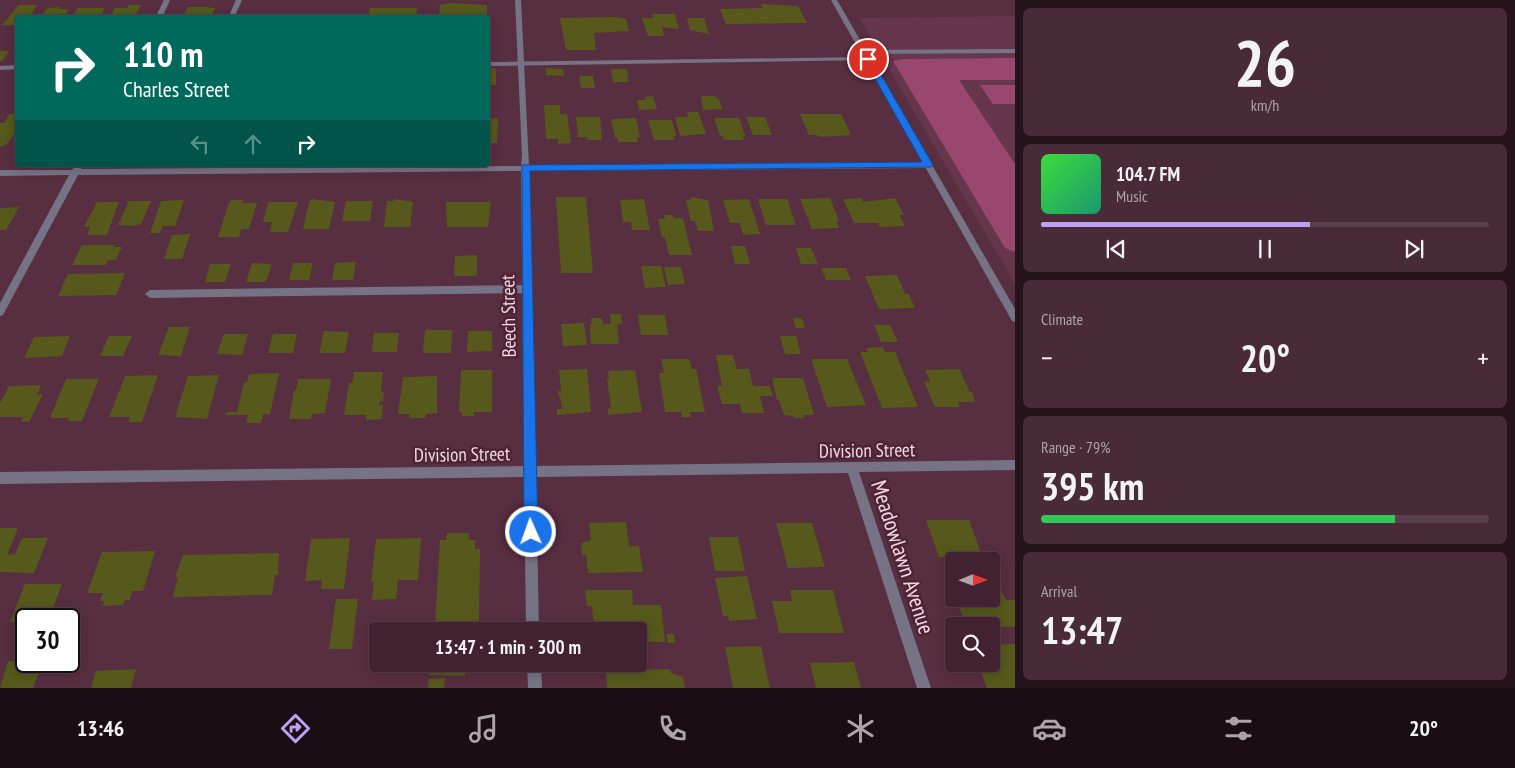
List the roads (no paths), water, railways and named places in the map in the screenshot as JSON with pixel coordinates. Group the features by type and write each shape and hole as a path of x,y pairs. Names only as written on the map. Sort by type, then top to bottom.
{"street":[{"path":"160,15 167,0"},
{"path":"232,15 239,0"},
{"name":"Beech Street","path":"518,0 525,168 533,622"},
{"path":"834,0 1015,318"},
{"path":"490,64 1015,51"},
{"path":"0,68 15,68"},
{"path":"0,173 77,169 928,165"},
{"path":"0,312 4,298 77,169"},
{"path":"150,294 526,289"},
{"name":"Division Street","path":"0,478 1015,465"},
{"name":"Meadowlawn Avenue","path":"852,468 924,688"},
{"path":"534,672 535,688"}]}
